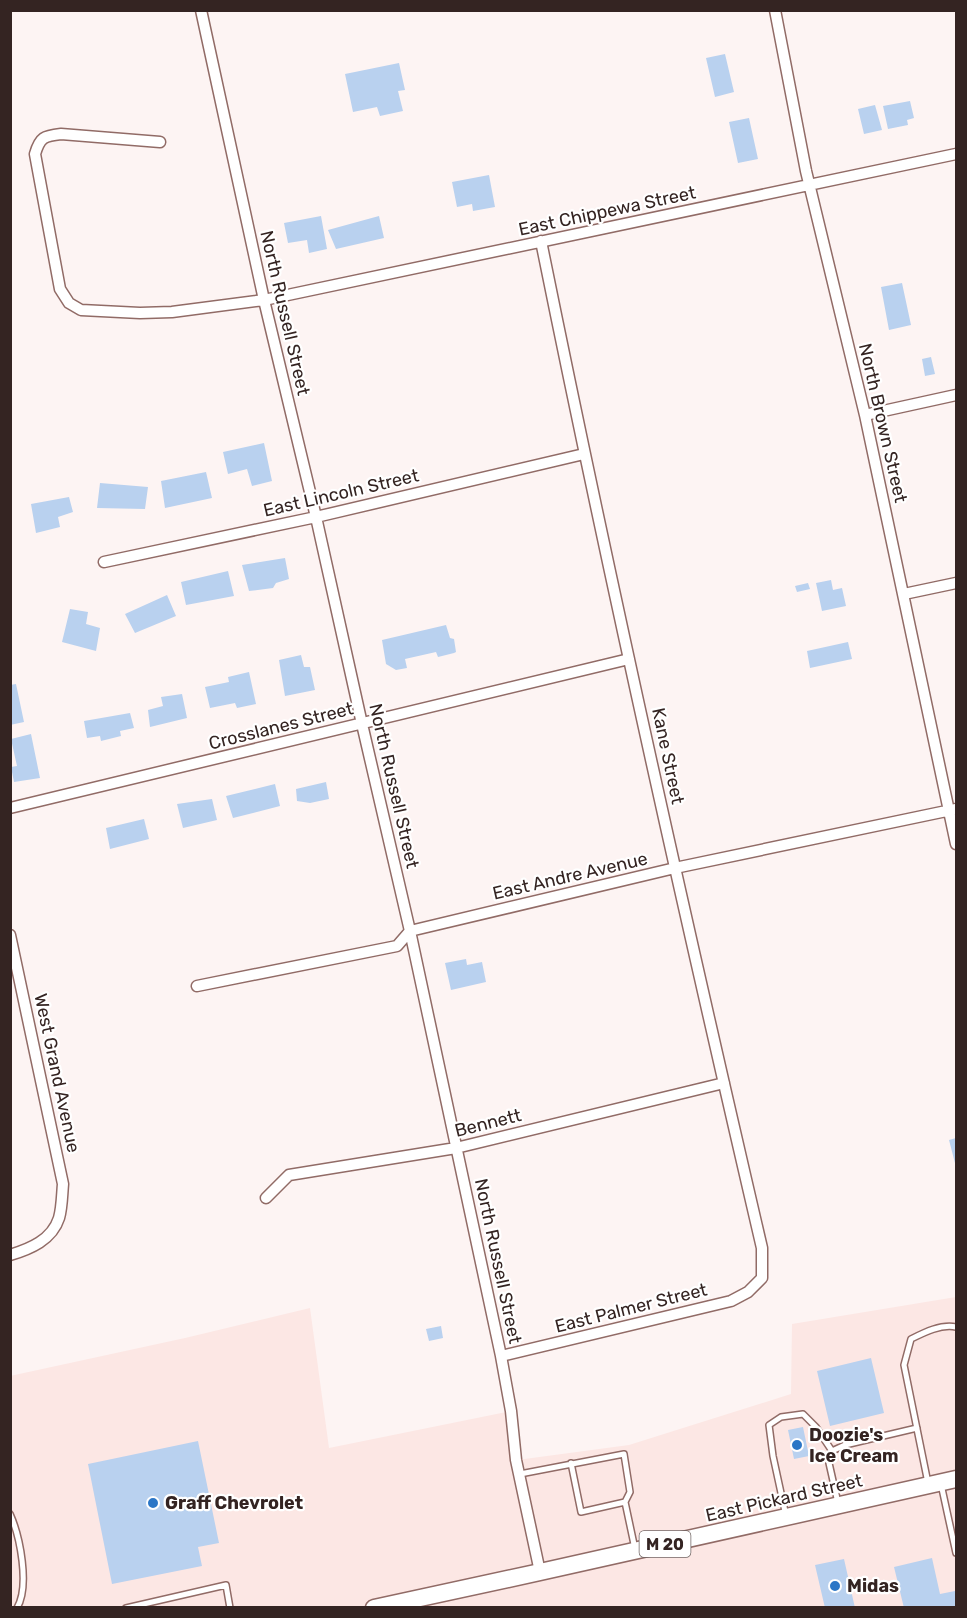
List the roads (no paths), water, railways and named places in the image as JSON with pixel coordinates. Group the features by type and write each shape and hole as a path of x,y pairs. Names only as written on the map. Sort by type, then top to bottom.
{"main road":[{"name":"East Pickard Street","path":"374,1608 942,1483"}],"street":[{"name":"North Russell Street","path":"201,10 264,300 410,931 501,1356 511,1412 516,1460 540,1572"},
{"name":"North Brown Street","path":"775,10 810,186 865,415 903,594 953,810 957,844"},
{"name":"East Chippewa Street","path":"160,142 61,134 47,136 39,142 35,154 60,289 69,303 81,310 172,312 264,300 957,154"},
{"name":"Kane Street","path":"541,241 584,454 762,1248 762,1278"},
{"path":"865,415 957,395"},
{"name":"East Lincoln Street","path":"105,562 316,517 584,454"},
{"path":"903,594 957,583"},
{"name":"Crosslanes Street","path":"10,808 629,659"},
{"name":"East Andre Avenue","path":"197,986 397,946 410,931 675,868 953,810"},
{"name":"West Grand Avenue","path":"10,935 63,1184 59,1219 48,1236 32,1248 10,1256"},
{"name":"Bennett","path":"266,1198 289,1175 456,1149 724,1083"},
{"name":"East Palmer Street","path":"501,1356 731,1301 748,1292 762,1278"}],"lane":[{"path":"957,1327 928,1330 911,1339 904,1365 917,1428 942,1483 957,1553"},
{"path":"786,1517 769,1425 781,1417 803,1414 816,1427 832,1451"},
{"path":"838,1506 829,1463 832,1451 845,1444 917,1428"},
{"path":"520,1474 624,1454 630,1492 625,1502 635,1551"},
{"path":"571,1463 581,1512 625,1502"},
{"path":"10,1514 16,1527 24,1574 24,1589 17,1608"},
{"path":"126,1608 225,1585 230,1608"}],"place":[{"name":"Doozie's Ice Cream","path":"797,1445"},
{"name":"Graff Chevrolet","path":"153,1503"},
{"name":"Midas","path":"835,1586"}]}
